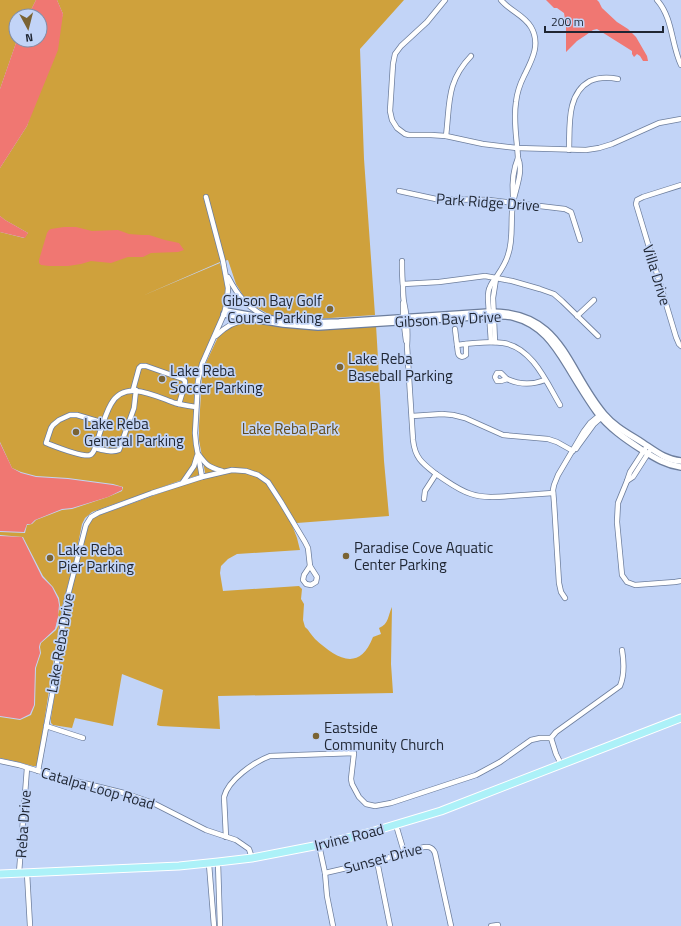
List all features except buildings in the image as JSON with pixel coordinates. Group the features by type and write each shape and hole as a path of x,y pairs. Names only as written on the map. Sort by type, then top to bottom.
{"main road":[{"name":"Irvine Road","path":"0,874 161,868 209,864 252,858 346,839 396,825 441,810 681,718"}],"street":[{"path":"445,0 427,22 400,46 393,64 390,111 394,125 405,134 431,134 483,144 517,148 586,150 612,144 659,123 681,119"},
{"path":"493,342 491,314 493,293 496,277 510,250 511,240 513,203 512,185 516,176 516,163 518,158 515,120 516,102 520,86 536,47 534,32 529,23 506,5 502,0"},
{"path":"657,0 666,14 681,65"},
{"path":"446,136 452,85 459,71 470,56"},
{"path":"569,150 571,110 573,100 578,92 588,82 596,79 607,77 618,79"},
{"name":"Villa Drive","path":"681,185 643,197 636,202 636,207 678,344 681,346"},
{"name":"Park Ridge Drive","path":"399,191 436,199 489,200 568,210 572,215 580,240"},
{"path":"202,477 195,433 198,381 204,358 224,313 228,294 226,272 206,197"},
{"path":"402,261 404,302 406,306 404,334 407,346 414,446 418,457 436,474 456,487 476,496 494,497 553,493"},
{"path":"226,272 233,287 243,301 255,311 270,318"},
{"path":"403,284 439,282 481,276 496,277 550,292 562,300 598,336"},
{"path":"577,316 594,300"},
{"name":"Gibson Bay Drive","path":"224,313 283,324 308,325 505,312 524,317 547,331 561,347 602,415 667,464 681,467"},
{"name":"Gibson Bay Drive","path":"224,313 270,318 308,325"},
{"path":"213,339 221,330 229,325 238,321 250,319"},
{"path":"455,330 458,355 462,357 466,355 466,344"},
{"path":"457,345 493,342 508,344 521,350 533,362 560,405"},
{"path":"95,448 113,451 119,450 134,408 135,390 139,368 141,366 146,366 185,381 179,404"},
{"path":"507,379 515,383 523,384 532,384 545,380"},
{"path":"104,423 77,415 70,416 59,420 53,425 46,443 82,456 89,456 95,448 104,423 109,407 114,399 123,392 135,390 145,392 179,404 196,407"},
{"path":"412,416 442,414 453,415 465,418 503,434 548,439 573,451"},
{"path":"565,598 560,587 553,493 554,485 587,427 602,415"},
{"path":"647,450 630,472 619,498 617,512 621,570 624,579 634,585 681,581"},
{"name":"Gibson Bay Drive","path":"647,450 670,459 681,461"},
{"path":"198,454 211,468 224,472"},
{"path":"183,482 194,466 198,454"},
{"name":"Lake Reba Drive","path":"38,771 66,603 85,530 88,520 91,517 98,513 183,482 237,470 250,472 258,475 268,482 284,506 308,548 310,566"},
{"path":"424,499 425,491 436,474"},
{"path":"551,738 556,732 620,686 623,680 624,667 622,650"},
{"path":"46,726 83,738"},
{"path":"551,738 561,764"},
{"path":"226,837 225,792 235,779 263,758 270,756 354,753 351,779 352,784 359,797 366,804 382,806 476,775 500,762 531,740 551,738"},
{"name":"Catalpa Loop Road","path":"0,761 136,796 206,830 236,840 249,849 252,858"},
{"name":"Reba Drive","path":"20,873 27,768"},
{"path":"396,825 404,852"},
{"path":"319,845 333,926"},
{"name":"Sunset Drive","path":"325,873 377,861 426,846 431,847 435,851 451,926"},
{"path":"377,861 390,926"},
{"path":"218,862 220,926"},
{"path":"209,864 214,926"},
{"path":"27,873 30,926"},
{"path":"491,926 498,925"}],"green space":[{"path":"0,0 36,0 32,8 8,8 8,48 14,48 0,89"},
{"path":"57,0 404,0 360,49 364,159 375,315 315,319 270,315 256,307 244,297 236,284 228,260 220,262 142,296 220,263 225,285 223,307 216,328 197,372 195,383 193,439 199,475 92,512 85,518 82,524 62,607 38,761 36,766 33,766 0,758 0,717 20,720 31,715 35,705 36,668 41,653 41,643 56,630 58,626 60,605 59,598 53,587 43,576 23,537 0,535 0,532 25,533 27,525 32,524 36,520 62,510 72,509 108,497 122,491 123,487 113,484 68,478 36,476 21,472 12,468 0,442 0,232 24,238 28,233 0,216 0,168 27,126 63,14"},
{"name":"Lake Reba Park","path":"242,322 314,329 376,325 384,461 389,516 297,523 292,525 300,550 237,554 228,559 221,566 220,573 223,591 299,586 302,589 301,599 304,604 303,620 305,627 323,646 331,652 347,659 361,655 373,637 381,634 379,628 385,624 392,607 391,664 393,693 218,696 220,729 160,726 157,725 163,690 122,674 113,726 75,718 72,728 53,725 51,723 51,718 67,606 88,524 91,519 97,516 206,478 199,440 202,377 204,367 218,337 222,332 231,326"}],"shaded area":[{"path":"36,0 57,0 63,14 58,50 27,126 0,168 0,89 14,48 48,48 48,8 32,8"},
{"path":"546,0 597,0 602,8 636,37 647,56 648,61 643,61 637,54 634,57 632,51 597,29 593,30 577,41 566,52 566,25 564,13 557,8 554,8"},
{"path":"0,216 28,233 25,238 0,232"},
{"path":"76,227 92,231 118,230 129,234 149,235 179,243 184,250 178,252 151,253 143,257 128,257 111,263 91,261 68,266 41,265 39,260 47,233 51,229"},
{"path":"0,443 12,468 21,473 36,477 68,479 113,485 122,487 122,490 108,497 72,508 62,509 35,520 31,524 27,524 24,532 0,531"},
{"path":"0,536 22,537 42,577 52,587 58,599 59,605 55,629 40,643 39,647 40,653 35,668 34,705 30,714 20,719 0,716"}],"place":[{"name":"Gibson Bay Golf Course Parking","path":"330,309"},
{"name":"Lake Reba Baseball Parking","path":"340,367"},
{"name":"Lake Reba Soccer Parking","path":"162,379"},
{"name":"Lake Reba General Parking","path":"76,432"},
{"name":"Paradise Cove Aquatic Center Parking","path":"346,556"},
{"name":"Lake Reba Pier Parking","path":"50,558"},
{"name":"Eastside Community Church","path":"316,736"}]}
